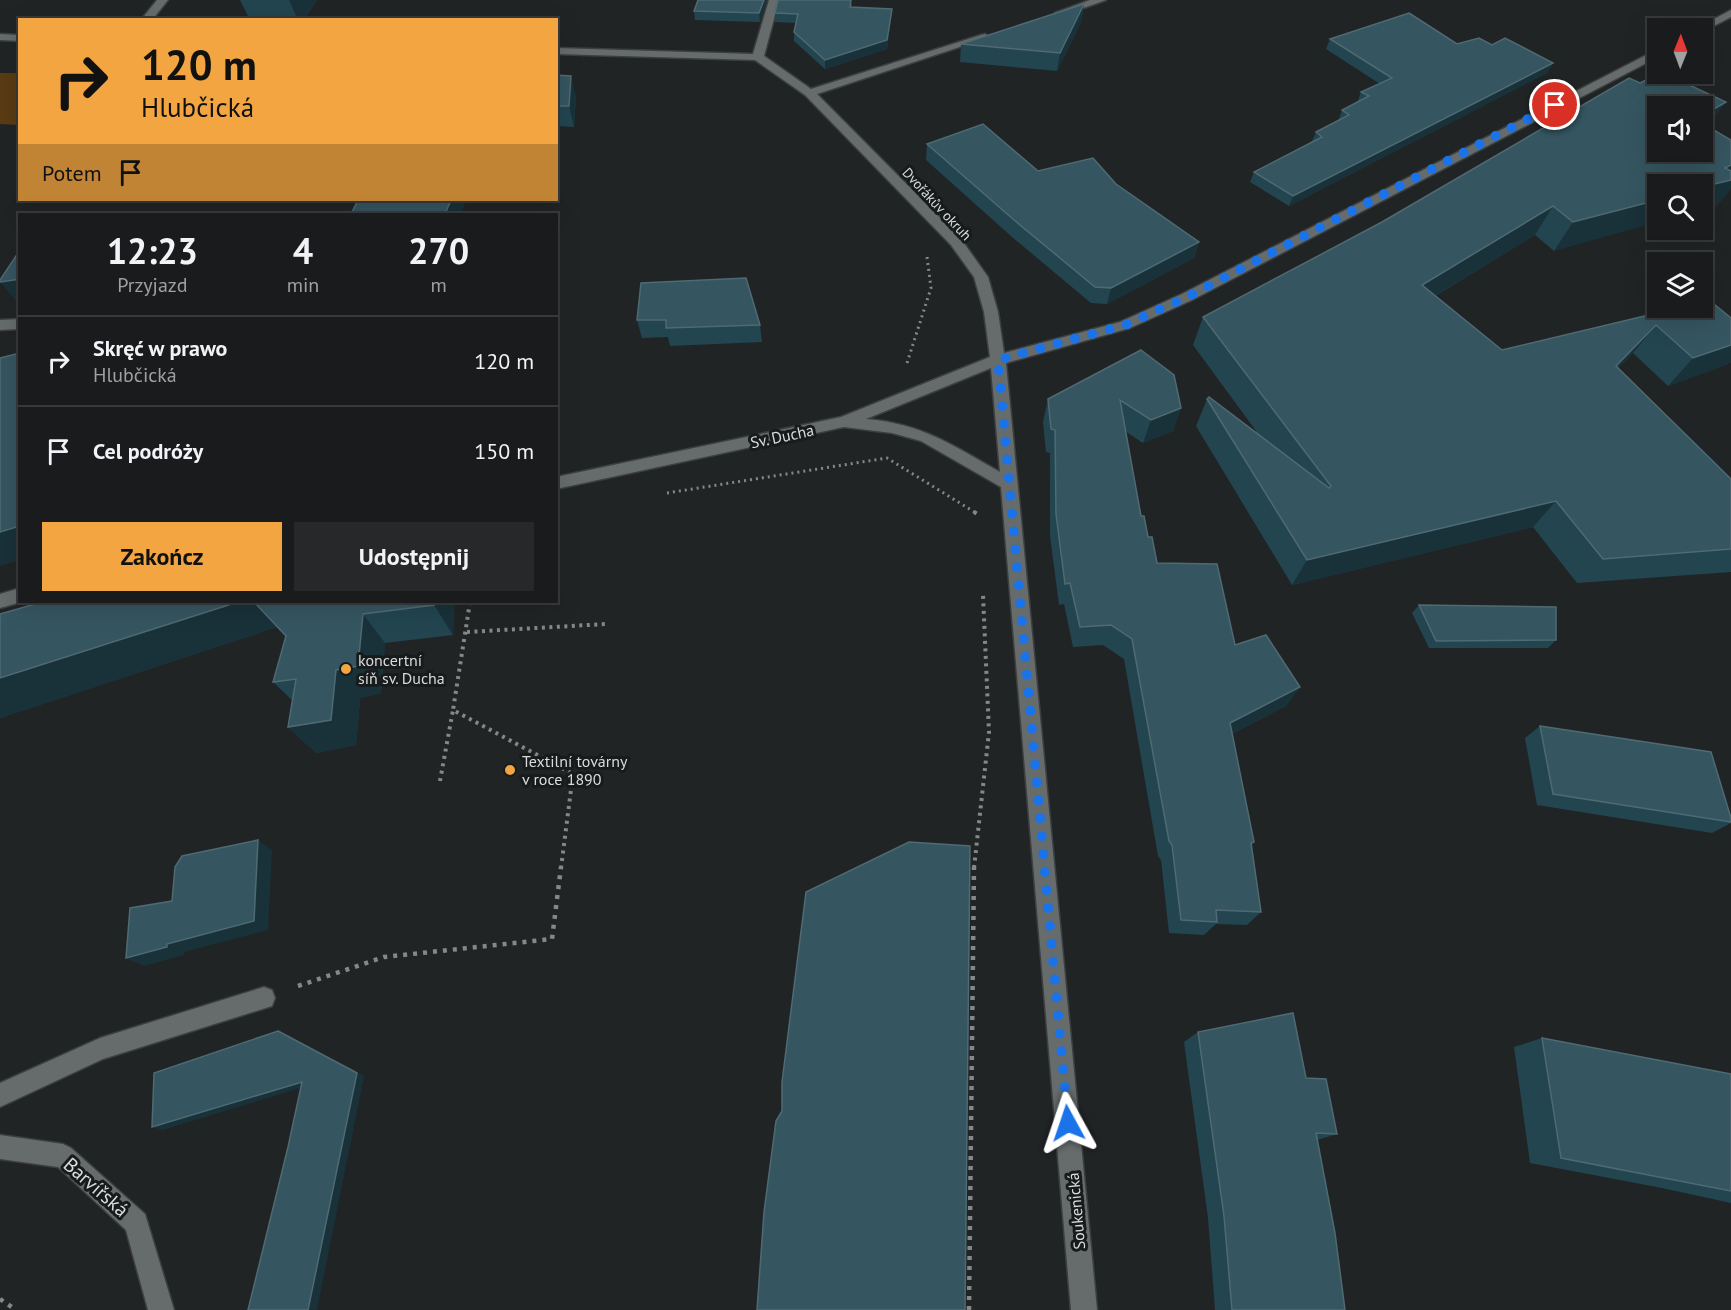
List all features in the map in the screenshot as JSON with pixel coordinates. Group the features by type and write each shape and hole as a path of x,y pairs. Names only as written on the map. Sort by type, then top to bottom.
{"street":[{"path":"148,18 163,0"},
{"path":"558,51 758,57 774,0"},
{"path":"1045,18 1101,0"},
{"path":"1713,23 1731,14"},
{"path":"809,93 1000,32"},
{"path":"0,37 18,38"},
{"name":"Dvořákův okruh","path":"758,57 809,93 956,242 981,278 998,360"},
{"name":"Sv. Ducha","path":"558,483 844,422 998,360 1125,325 1187,297 1647,58"},
{"path":"0,325 18,324"},
{"name":"Soukenická","path":"998,360 1084,1310"},
{"path":"844,422 892,427 926,437 1009,484"},
{"path":"0,600 18,596"},
{"path":"0,1095 100,1049 264,998"},
{"name":"Barvířská","path":"0,1146 63,1156 136,1223 161,1310"}],"path":[{"path":"904,372 931,288 927,257 921,251"},
{"path":"656,495 887,458 979,515 980,526"},
{"path":"969,1310 974,857 989,732 982,583"},
{"path":"440,781 467,632 470,603"},
{"path":"467,632 606,624"},
{"path":"264,998 384,957 552,939 573,774 453,710"},
{"path":"0,1299 16,1310"}],"shaded area":[{"path":"0,73 18,73 18,125 0,124"}],"building":[{"path":"698,0 764,0 759,13 694,11"},
{"path":"778,0 851,0 850,7 892,9 887,40 825,60 794,32 798,14 775,13"},
{"path":"1084,4 1060,53 961,44"},
{"path":"1409,13 1457,44 1479,38 1492,45 1505,38 1553,63 1293,196 1254,172 1322,137 1316,132 1349,115 1342,110 1369,96 1361,92 1392,78 1330,39"},
{"path":"558,75 571,76 569,106 558,106"},
{"path":"1629,78 1640,83 1647,80 1647,84 1687,84 1726,102 1713,110 1713,96 1647,96 1647,162 1713,162 1713,129 1731,140 1731,165 1725,168 1731,171 1731,180 1713,184 1713,174 1647,174 1647,203 1573,222 1553,206 1422,285 1502,350 1647,315 1647,318 1713,318 1713,303 1731,318 1731,345 1693,358 1656,325 1616,366 1731,479 1731,549 1603,559 1556,501 1307,560 1207,399 1209,397 1329,488 1331,486 1203,317 1382,222"},
{"path":"983,124 1038,171 1093,158 1116,184 1199,242 1111,288 1095,287 927,144"},
{"path":"358,201 451,201 445,213 352,213"},
{"path":"18,253 18,279 0,282"},
{"path":"746,278 760,325 666,328 666,320 637,320 641,283"},
{"path":"1141,350 1174,375 1181,408 1151,420 1120,400 1141,516 1144,516 1148,537 1152,537 1157,563 1217,564 1235,645 1266,635 1300,687 1230,723 1254,842 1251,843 1261,912 1216,910 1217,922 1181,920 1172,845 1169,841 1132,639 1111,625 1080,627 1070,583 1065,584 1056,514 1055,430 1051,429 1048,399"},
{"path":"18,354 18,527 0,532 0,358"},
{"path":"38,603 235,603 0,678 0,614"},
{"path":"255,603 434,603 434,605 363,614 358,666 336,670 331,720 288,727 296,679 273,682 286,636"},
{"path":"1419,605 1556,607 1556,640 1436,641"},
{"path":"1540,726 1711,752 1731,822 1553,794"},
{"path":"258,840 254,921 167,944 167,947 126,958 130,908 172,901 175,867 182,856"},
{"path":"909,842 970,846 965,1310 757,1310 764,1212 776,1121 782,1111 782,1082 806,892"},
{"path":"1293,1013 1306,1078 1326,1079 1337,1134 1316,1133 1335,1233 1345,1310 1232,1310 1224,1216 1198,1032"},
{"path":"278,1031 357,1073 308,1310 248,1310 302,1082 152,1127 154,1073"},
{"path":"1542,1038 1731,1074 1731,1191 1561,1158"}],"place":[{"name":"koncertní síň sv. Ducha","path":"346,669"},
{"name":"Textilní továrny v roce 1890","path":"510,770"}],"route":[{"path":"1068,1123 998,360 1095,335 1125,325 1187,297 1555,105"}]}
